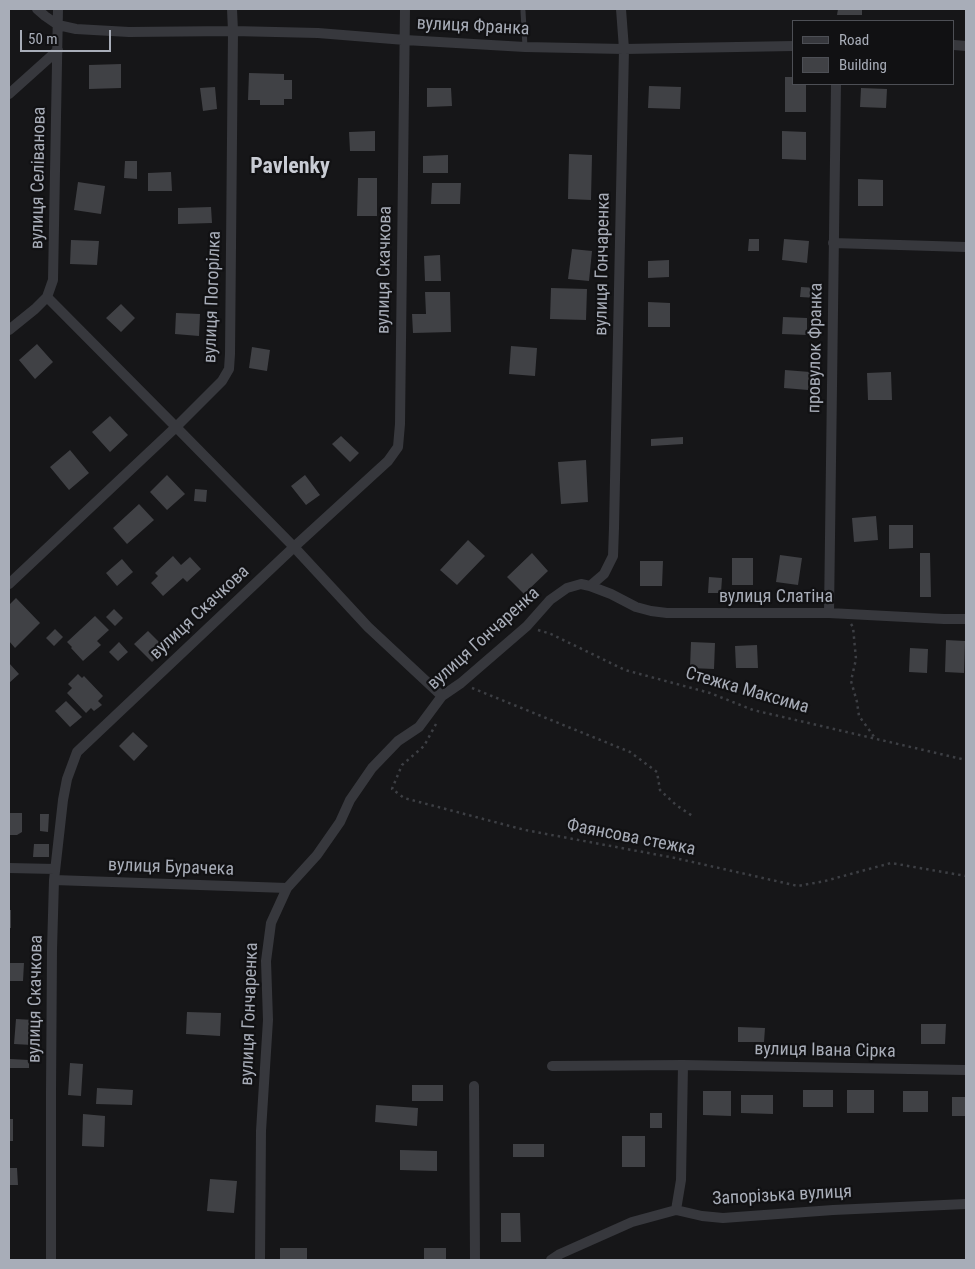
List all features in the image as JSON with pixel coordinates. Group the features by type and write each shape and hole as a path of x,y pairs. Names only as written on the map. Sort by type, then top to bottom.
{"street":[{"name":"вулиця Франка","path":"37,9 58,25 76,29 129,32 233,31 318,33 525,47 624,49 792,46"},
{"name":"вулиця Селіванова","path":"47,297 52,280 58,9"},
{"name":"вулиця Погорілка","path":"9,584 176,427 222,382 229,369 232,9"},
{"name":"вулиця Скачкова","path":"51,1260 54,880 66,786 77,752 388,461 398,447 400,424 405,9"},
{"name":"вулиця Гончаренка","path":"260,1260 261,1131 268,1020 266,962 271,923 287,888 317,855 340,822 350,800 372,768 398,741 419,727 442,696 462,683 527,626 550,600 567,588 581,584 590,586 604,574 613,556 624,49 621,9"},
{"path":"9,94 58,50"},
{"name":"провулок Франка","path":"830,613 836,85"},
{"path":"833,243 966,246"},
{"path":"9,330 47,297 294,547 368,627 442,696"},
{"name":"вулиця Слатіна","path":"590,586 636,607 650,611 677,613 830,613 966,619"},
{"path":"9,868 55,869"},
{"name":"вулиця Бурачека","path":"54,880 287,888"},
{"path":"676,1210 681,1180 683,1065"},
{"name":"вулиця Івана Сірка","path":"552,1066 683,1065 966,1070"},
{"path":"474,1086 475,1260"},
{"name":"Запорізька вулиця","path":"551,1260 560,1254 632,1222 676,1210 702,1216 723,1218 833,1210 966,1204"}],"lane":[{"path":"523,11 525,47"}],"path":[{"path":"845,614 852,627 856,659 851,681 857,702 858,716 875,739"},
{"name":"Стежка Максима","path":"527,626 551,634 625,670 710,693 753,710 966,760"},
{"path":"462,683 630,752 657,772 660,790 676,805 694,816"},
{"name":"Фаянсова стежка","path":"435,705 437,721 424,746 402,765 392,789 404,798 525,830 675,858 798,886 826,881 891,863 966,876"}],"building":[{"path":"838,9 862,9 862,15 837,15"},
{"path":"121,64 121,88 89,89 89,65"},
{"path":"249,73 284,74 284,80 292,80 292,99 284,99 284,105 260,105 260,100 248,100"},
{"path":"785,77 792,77 792,85 806,85 806,112 785,112"},
{"path":"649,86 681,87 680,109 648,108"},
{"path":"215,87 217,109 203,111 200,88"},
{"path":"427,88 451,88 452,106 427,107"},
{"path":"861,88 887,89 886,108 860,107"},
{"path":"375,131 375,151 350,151 349,132"},
{"path":"782,131 806,132 806,160 782,159"},
{"path":"569,154 592,155 591,200 568,199"},
{"path":"448,155 448,173 423,173 423,156"},
{"path":"125,161 137,161 137,179 124,178"},
{"path":"171,172 172,191 148,191 148,173"},
{"path":"358,178 377,178 377,216 357,216"},
{"path":"858,179 883,180 883,206 858,206"},
{"path":"78,182 105,186 101,214 74,210"},
{"path":"432,183 461,183 460,204 431,204"},
{"path":"211,207 212,223 178,224 178,208"},
{"path":"749,239 759,239 759,251 748,251"},
{"path":"784,239 809,241 807,263 782,260"},
{"path":"71,240 99,241 97,265 70,264"},
{"path":"572,249 592,251 589,281 568,279"},
{"path":"440,255 441,281 425,281 424,256"},
{"path":"669,260 669,277 648,278 648,261"},
{"path":"801,287 818,288 817,298 800,297"},
{"path":"551,288 587,289 586,320 550,319"},
{"path":"425,292 450,292 451,332 413,333 412,314 426,314"},
{"path":"648,302 670,303 670,327 648,327"},
{"path":"121,304 135,318 121,332 106,318"},
{"path":"176,313 200,314 199,336 175,334"},
{"path":"783,317 807,318 807,335 782,334"},
{"path":"37,344 53,362 35,379 19,360"},
{"path":"511,346 537,348 535,376 509,374"},
{"path":"252,347 270,350 267,371 249,368"},
{"path":"785,370 810,372 808,390 784,388"},
{"path":"891,372 892,400 868,400 867,373"},
{"path":"110,416 128,435 110,452 92,432"},
{"path":"341,436 359,453 350,462 332,444"},
{"path":"683,437 683,444 651,446 651,439"},
{"path":"70,450 89,473 69,490 50,467"},
{"path":"586,460 588,502 561,504 558,462"},
{"path":"167,475 185,494 167,510 150,492"},
{"path":"305,475 320,495 306,505 291,486"},
{"path":"195,489 207,490 206,502 194,501"},
{"path":"139,504 154,520 127,544 113,528"},
{"path":"876,516 878,540 854,542 852,518"},
{"path":"889,525 913,525 913,548 889,549"},
{"path":"468,540 485,556 457,585 440,570"},
{"path":"532,553 548,571 524,594 507,577"},
{"path":"920,553 930,553 931,597 920,597"},
{"path":"780,555 802,558 798,585 776,582"},
{"path":"173,556 181,565 190,557 201,569 187,582 183,578 163,596 151,583 158,576 155,573"},
{"path":"732,558 753,558 753,585 732,585"},
{"path":"122,559 133,572 117,586 106,573"},
{"path":"640,561 663,561 662,586 640,586"},
{"path":"709,577 722,578 721,593 708,593"},
{"path":"16,598 40,623 15,648 9,641 9,605"},
{"path":"114,609 123,618 115,626 106,617"},
{"path":"95,616 109,630 97,641 101,645 83,661 67,642"},
{"path":"55,629 63,637 54,646 46,638"},
{"path":"148,631 166,649 152,662 134,644"},
{"path":"946,640 965,641 964,673 945,672"},
{"path":"119,642 128,652 118,661 109,652"},
{"path":"691,642 715,643 714,669 690,668"},
{"path":"757,645 758,668 736,668 735,646"},
{"path":"910,648 928,649 927,673 909,672"},
{"path":"9,663 19,674 9,683"},
{"path":"78,674 82,678 84,676 103,696 98,701 102,705 94,711 91,708 86,713 67,693 72,688 68,684"},
{"path":"66,701 82,717 70,727 55,711"},
{"path":"133,732 148,746 134,761 119,746"},
{"path":"9,813 22,813 22,832 17,835 9,835"},
{"path":"40,814 49,814 48,832 40,831"},
{"path":"34,844 49,844 49,857 33,857"},
{"path":"9,910 11,910 11,928 9,928"},
{"path":"9,963 24,963 23,981 9,981"},
{"path":"187,1012 221,1013 220,1036 186,1034"},
{"path":"16,1019 34,1020 32,1045 14,1044"},
{"path":"921,1024 946,1024 945,1044 921,1044"},
{"path":"738,1027 765,1028 764,1042 738,1042"},
{"path":"10,1059 29,1060 29,1068 10,1068"},
{"path":"70,1063 83,1064 81,1096 68,1095"},
{"path":"412,1085 443,1085 443,1101 412,1101"},
{"path":"97,1088 133,1090 132,1105 96,1104"},
{"path":"803,1090 833,1090 833,1107 803,1107"},
{"path":"847,1090 874,1090 874,1113 847,1113"},
{"path":"703,1091 731,1091 731,1116 703,1115"},
{"path":"903,1091 928,1091 928,1112 903,1112"},
{"path":"741,1095 773,1095 773,1114 741,1113"},
{"path":"952,1097 966,1097 966,1116 952,1116"},
{"path":"376,1105 418,1108 417,1126 375,1122"},
{"path":"650,1113 662,1113 662,1128 650,1128"},
{"path":"83,1114 105,1116 104,1147 82,1146"},
{"path":"9,1119 13,1119 13,1141 9,1141"},
{"path":"622,1136 645,1136 645,1167 622,1167"},
{"path":"513,1144 544,1144 544,1157 513,1157"},
{"path":"400,1150 437,1151 437,1171 400,1170"},
{"path":"9,1168 17,1168 18,1185 9,1185"},
{"path":"210,1179 237,1181 234,1213 207,1211"},
{"path":"501,1213 520,1213 521,1242 501,1242"},
{"path":"280,1248 307,1248 307,1260 280,1260"},
{"path":"424,1248 446,1248 446,1260 424,1260"}],"district":[{"name":"Pavlenky","path":"290,167"}]}
